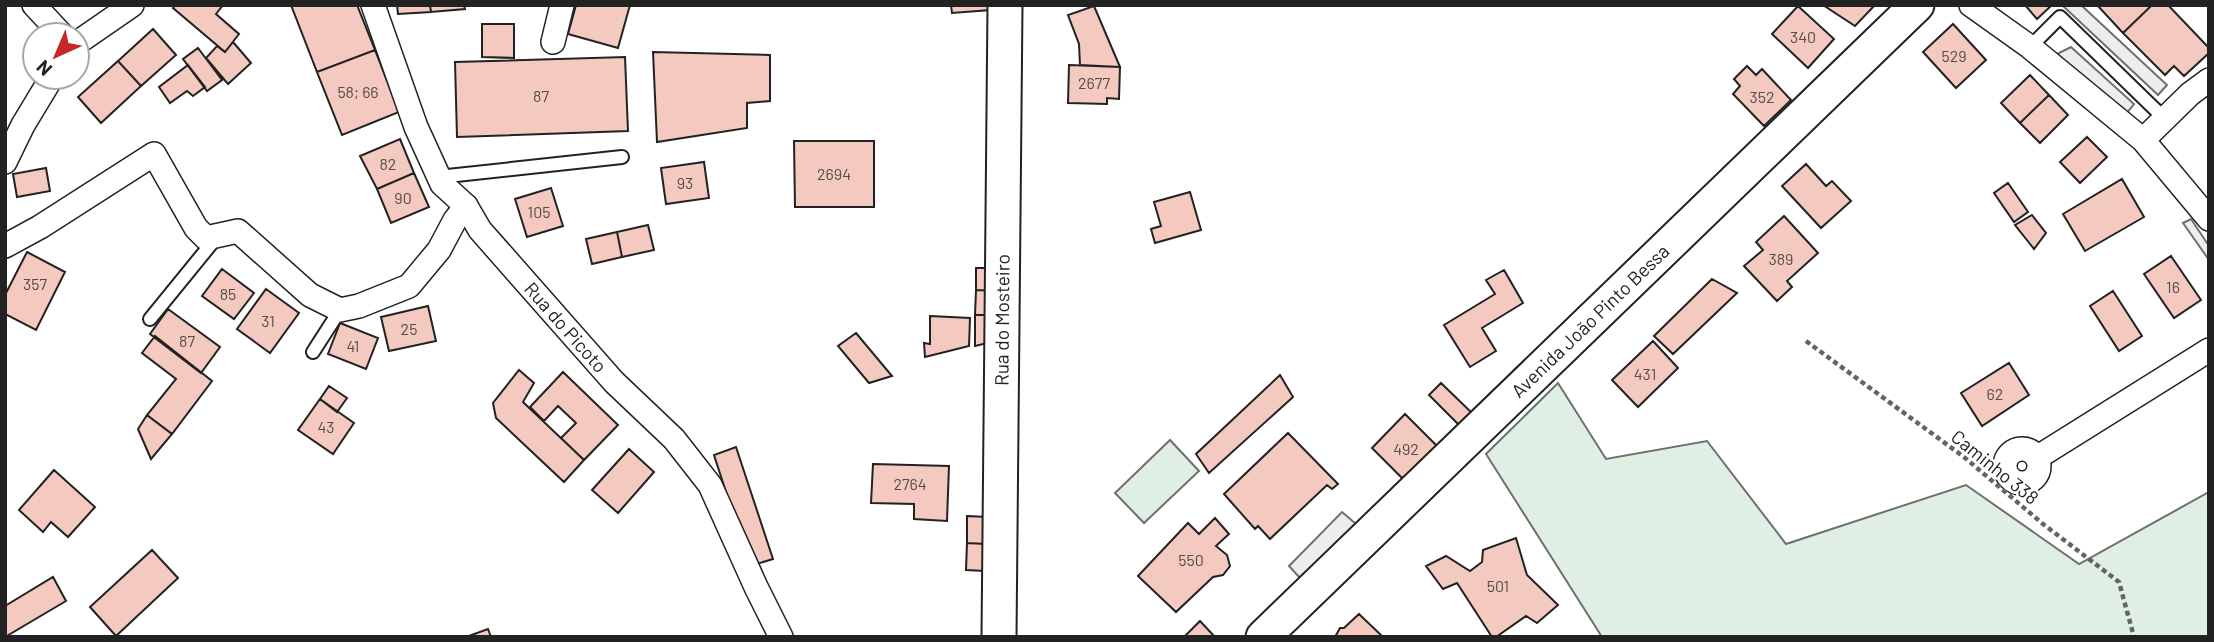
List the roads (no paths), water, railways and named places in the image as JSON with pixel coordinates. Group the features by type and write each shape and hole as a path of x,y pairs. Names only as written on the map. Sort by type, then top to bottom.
{"main road":[{"name":"Rua do Mosteiro","path":"999,637 1005,5"},
{"name":"Avenida João Pinto Bessa","path":"1263,637 1917,5"}],"street":[{"path":"34,5 49,21"},
{"path":"91,33 132,5"},
{"name":"Rua do Picoto","path":"373,5 416,127 442,184 466,206 480,230 614,382 674,439 710,485 781,637"},
{"path":"552,42 562,5"},
{"path":"1971,5 2030,47 2143,140 2209,219"},
{"path":"2143,140 2190,94 2209,80"},
{"path":"5,162 44,91"},
{"path":"5,246 40,227 155,154 196,228 206,237 238,231 310,295 340,310 359,306 409,286 439,250 466,206"},
{"path":"2038,457 2209,350"}],"lane":[{"path":"2030,47 2060,17 2165,119"},
{"path":"438,177 622,157"},
{"path":"150,319 218,235"},
{"path":"313,352 340,310"}]}
